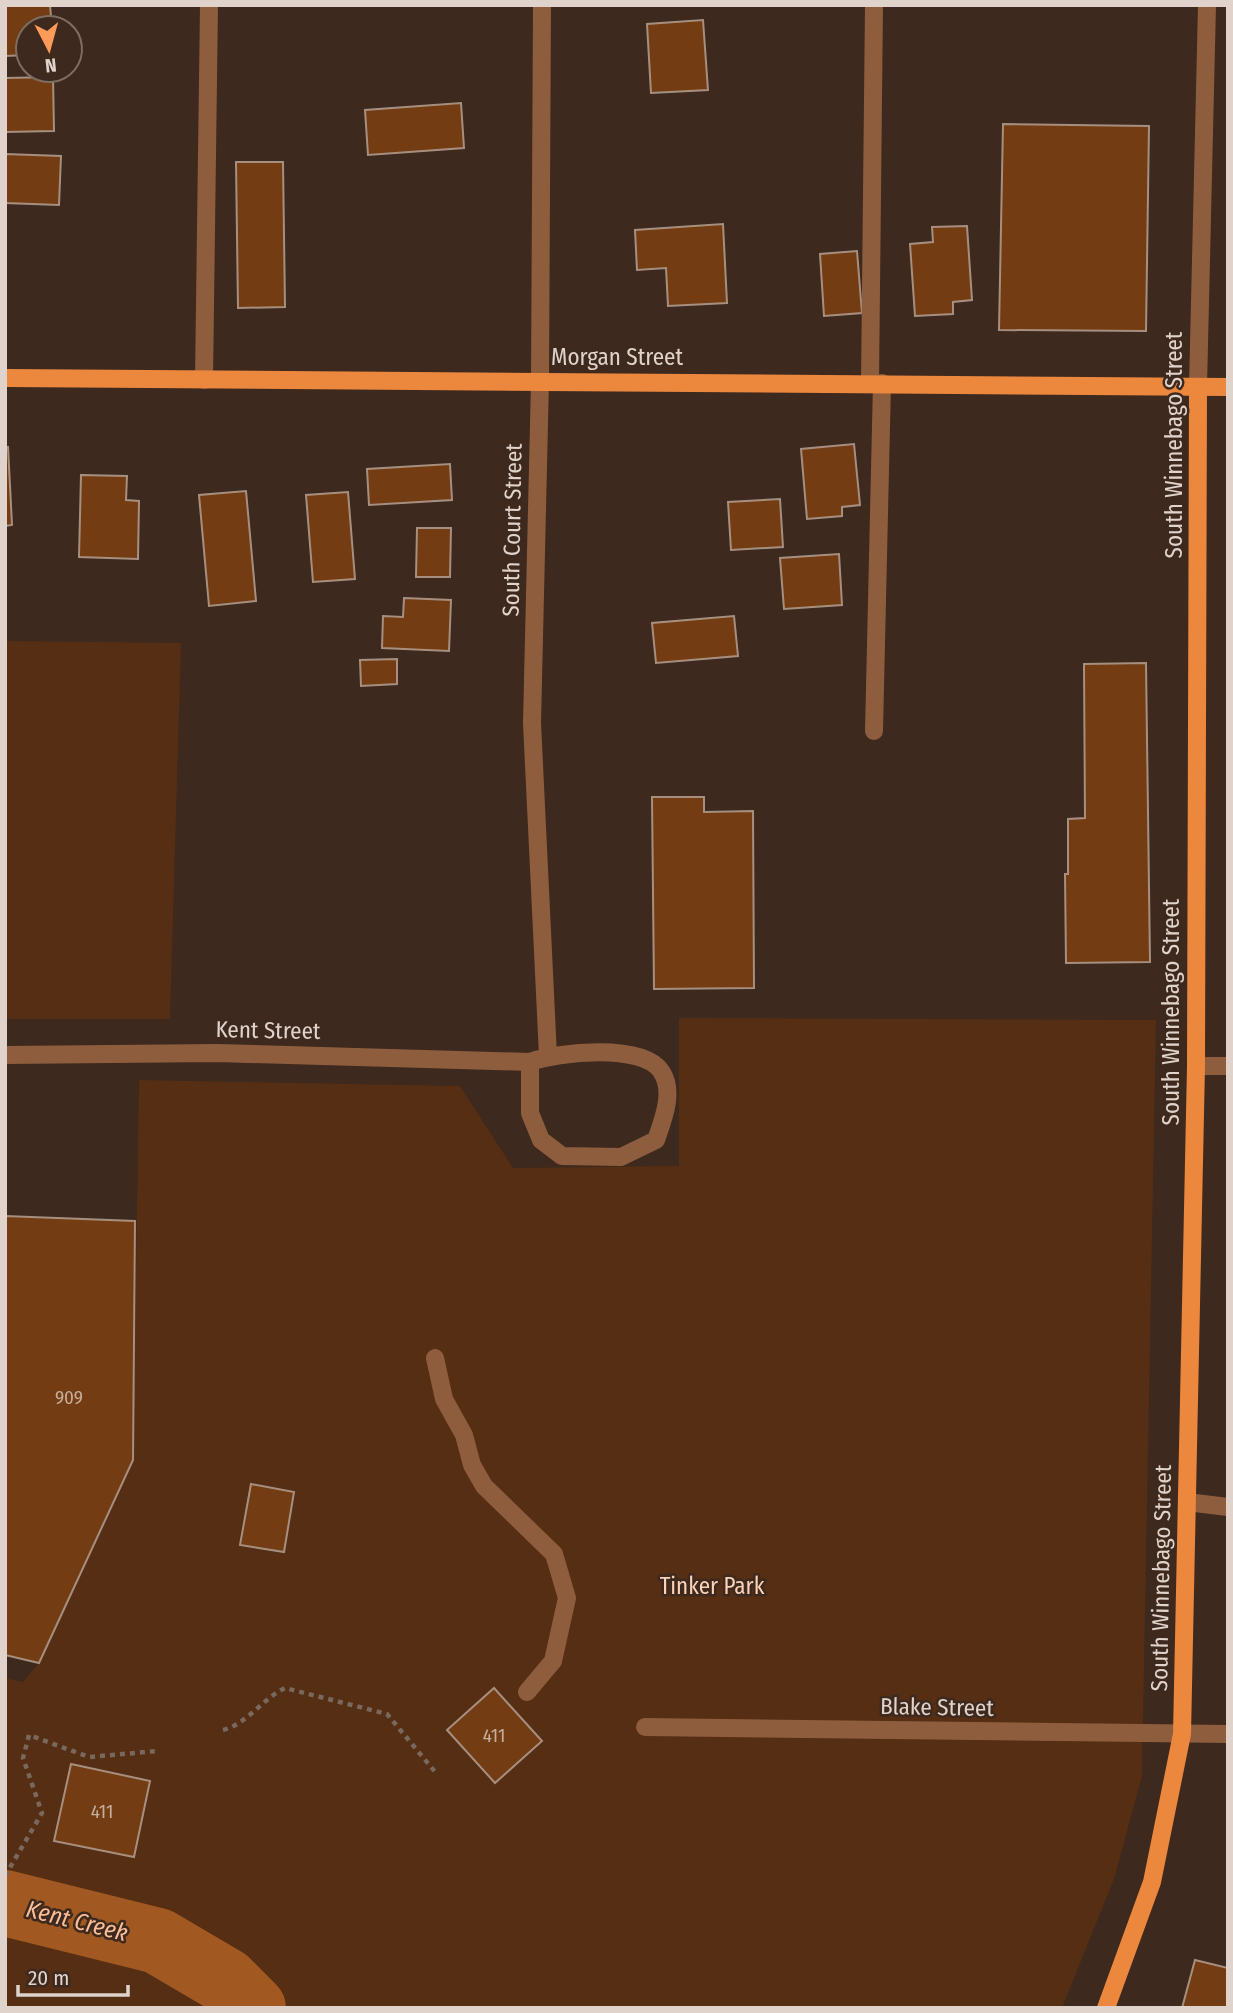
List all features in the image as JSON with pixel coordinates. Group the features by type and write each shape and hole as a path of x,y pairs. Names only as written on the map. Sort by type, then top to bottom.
{"main road":[{"name":"Morgan Street","path":"5,378 1228,387"},
{"name":"South Winnebago Street","path":"1106,2008 1152,1882 1182,1734 1196,1066 1198,387"}],"street":[{"path":"204,380 209,5"},
{"name":"South Court Street","path":"542,5 540,381 532,723 548,1056"},
{"path":"874,5 874,732"},
{"name":"South Winnebago Street","path":"1198,387 1207,5"},
{"name":"Kent Street","path":"5,1055 217,1053 530,1062"},
{"path":"628,1053 660,1069 665,1079 667,1111 656,1140 621,1157 562,1156 541,1140 530,1113 530,1062 548,1056 628,1053"},
{"path":"1196,1066 1228,1066"},
{"path":"435,1358 444,1399 464,1435 472,1465 484,1486 554,1554 567,1598 553,1661 527,1692"},
{"path":"1187,1502 1228,1507"},
{"name":"Blake Street","path":"645,1727 1228,1734"}],"path":[{"path":"223,1730 236,1726 269,1696 285,1688 387,1714 436,1773"},
{"path":"5,1876 42,1813 23,1758 29,1735 89,1757 157,1751"}],"green space":[{"path":"5,641 181,643 170,1019 5,1019"},
{"name":"Tinker Park","path":"679,1018 1156,1020 1142,1776 1114,1879 1062,2008 5,2008 5,1678 23,1682 39,1663 133,1460 139,1080 460,1086 513,1168 679,1166"}],"building":[{"path":"5,5 50,5 51,14 14,14 14,56 5,56"},
{"path":"703,20 708,90 651,93 647,24"},
{"path":"5,78 14,78 14,84 53,84 54,131 5,132"},
{"path":"461,103 464,148 368,155 365,110"},
{"path":"1003,124 1149,126 1146,331 999,330"},
{"path":"5,154 61,156 59,205 5,203"},
{"path":"236,162 283,162 285,307 238,308"},
{"path":"723,224 727,303 668,306 666,268 637,270 635,230"},
{"path":"967,226 972,300 953,302 953,314 915,316 910,244 933,242 932,227"},
{"path":"857,251 862,313 824,316 820,254"},
{"path":"854,444 860,505 842,507 842,516 807,519 801,449"},
{"path":"5,447 8,447 12,525 5,526"},
{"path":"450,464 452,500 369,505 367,469"},
{"path":"81,475 127,476 126,500 139,501 138,559 79,557"},
{"path":"246,491 256,601 209,606 199,495"},
{"path":"348,492 355,579 313,582 306,495"},
{"path":"780,499 783,547 731,550 728,502"},
{"path":"417,528 451,528 450,577 416,577"},
{"path":"839,554 842,605 784,609 780,558"},
{"path":"404,598 451,600 449,651 382,648 383,616 403,617"},
{"path":"734,616 738,656 656,663 652,623"},
{"path":"397,659 397,684 361,686 360,660"},
{"path":"1146,663 1150,962 1066,963 1065,874 1068,874 1068,819 1085,818 1084,664"},
{"path":"652,797 704,797 704,812 753,811 754,988 654,989"},
{"path":"5,1216 135,1221 133,1460 39,1663 5,1655"},
{"path":"251,1484 294,1492 284,1552 240,1545"},
{"path":"494,1688 542,1741 495,1783 447,1730"},
{"path":"71,1764 150,1781 134,1857 54,1841"},
{"path":"1195,1960 1228,1968 1228,2008 1182,2008"}],"waterway":[{"name":"Kent Creek","path":"5,1903 158,1941 226,1981 253,2008"}]}
